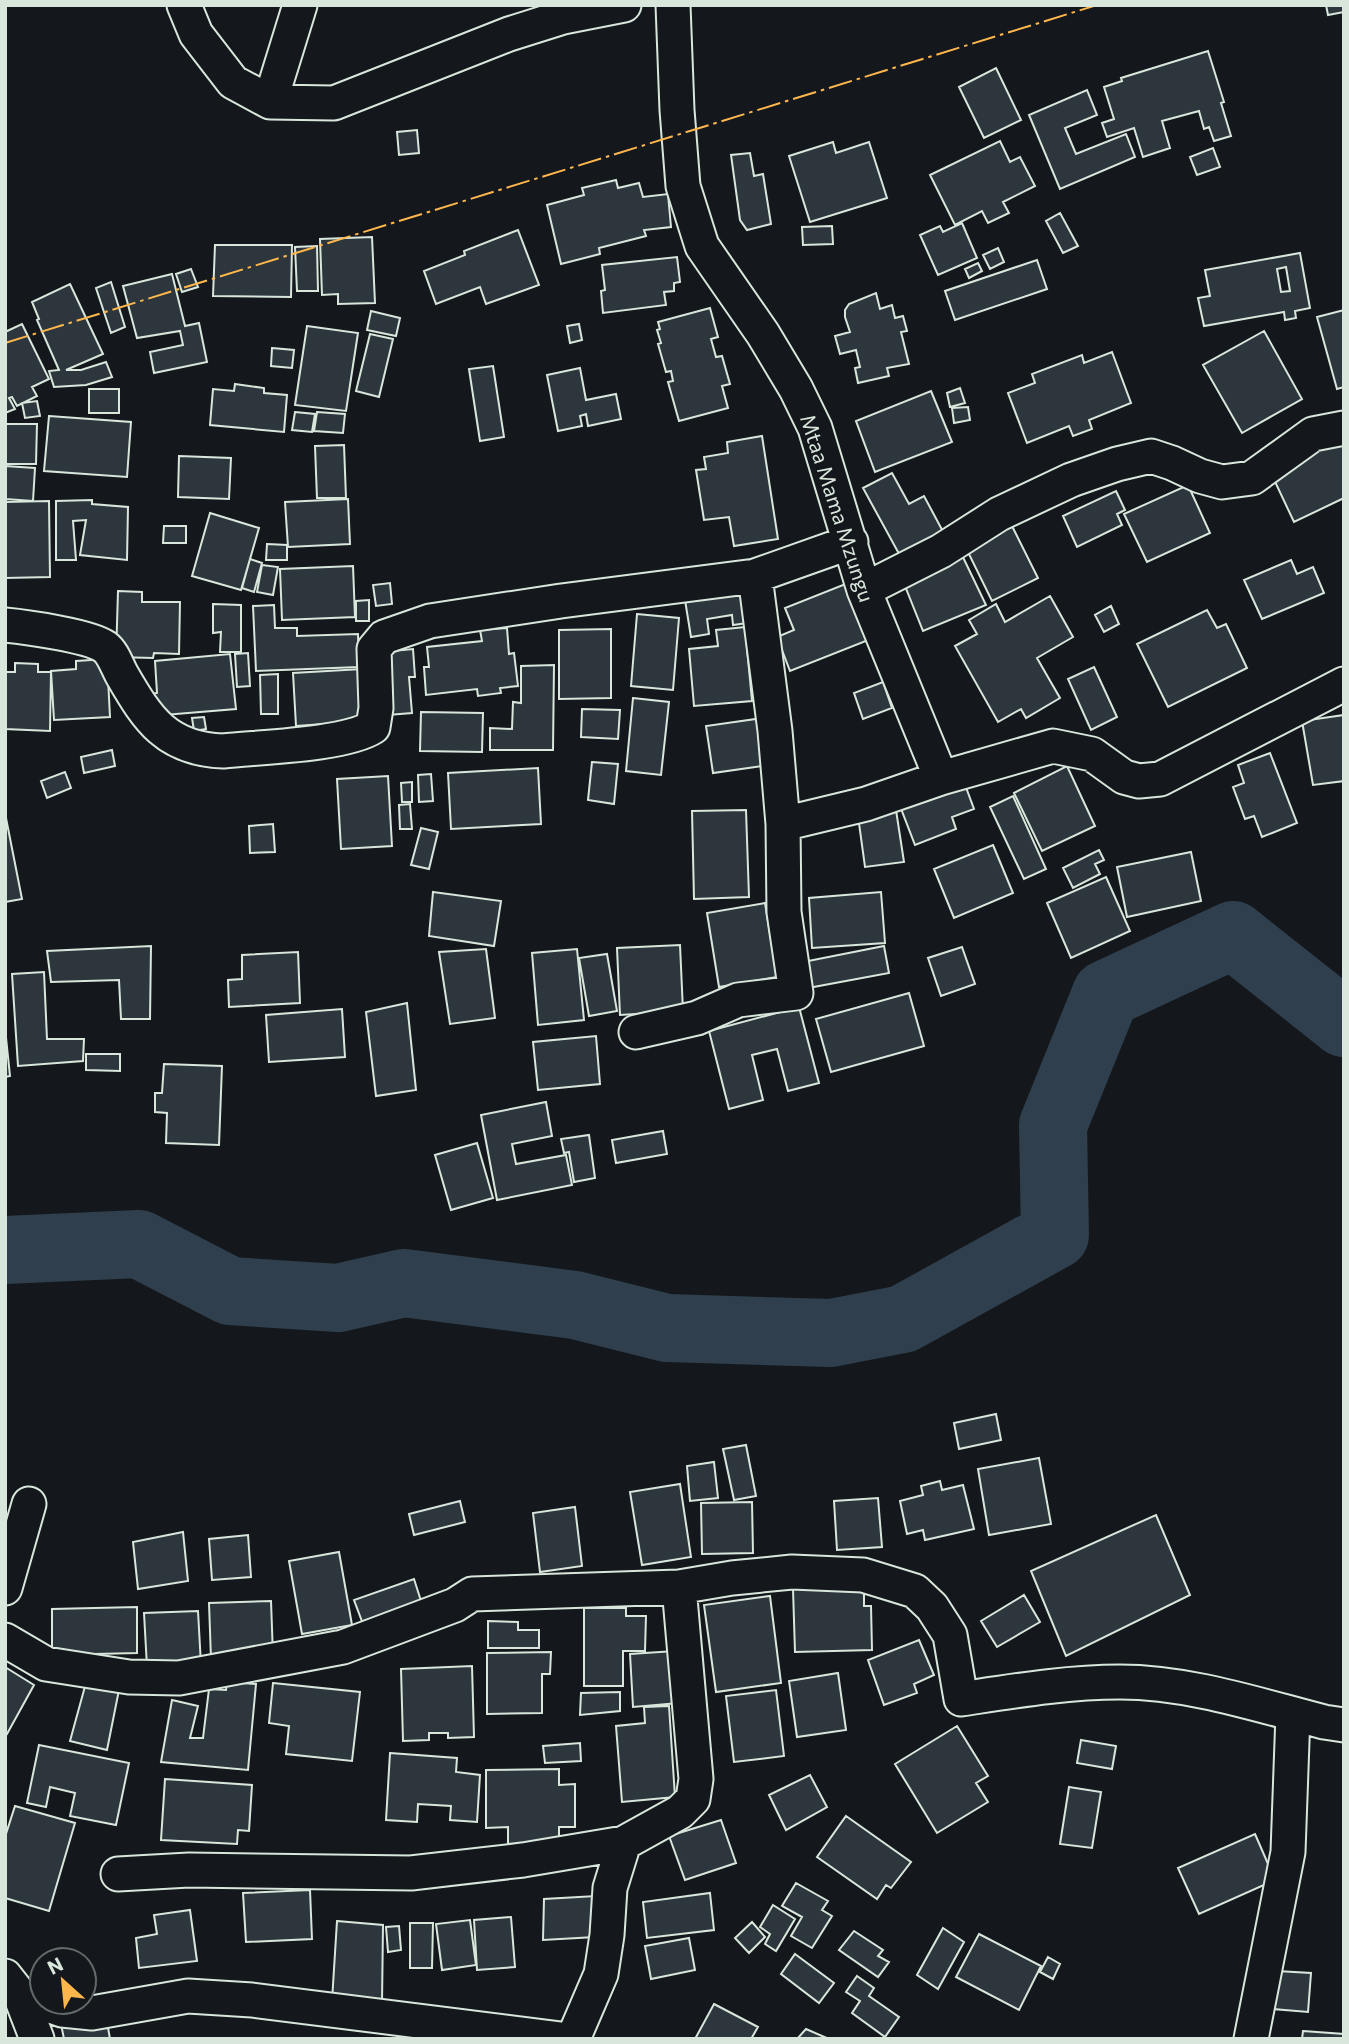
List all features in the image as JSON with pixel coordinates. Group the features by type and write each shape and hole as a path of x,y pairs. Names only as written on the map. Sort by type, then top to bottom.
{"street":[{"path":"184,5 196,34 233,82 270,102 334,103 509,34 563,17 624,5"},
{"path":"270,102 300,5"},
{"name":"Mtaa Mama Mzungu","path":"673,5 683,186 702,246 763,334 796,389 815,428 864,590 941,778"},
{"path":"864,590 941,551 999,514 1071,480 1117,464 1151,456 1222,482 1252,478 1313,434 1344,428"},
{"path":"5,625 82,639 103,646 162,732 176,740 209,750 223,751 362,735 373,727 376,708 374,649 384,637 430,621 755,576 851,542"},
{"path":"636,1032 697,1018 738,1000 796,993 784,912 783,824 775,731 755,576"},
{"path":"783,824 866,804 941,778 1053,746 1092,754 1124,777 1139,781 1160,779 1344,684"},
{"path":"5,1588 29,1504"},
{"path":"5,1640 46,1664 129,1677 179,1678 343,1647 455,1605 472,1594 679,1587 792,1572 863,1575 915,1591 932,1607 950,1635 961,1699 1042,1686 1122,1682 1186,1688 1344,1725"},
{"path":"118,1874 189,1870 411,1873 523,1860 624,1843 680,1812 693,1799 696,1779 679,1587"},
{"path":"1251,2039 1288,1852 1293,1714"},
{"path":"573,2039 601,1974 610,1888 624,1843"},
{"path":"13,1985 37,2039"},
{"path":"13,1985 62,2010 92,2013 188,1996 252,2000 561,2039"}],"building":[{"path":"1326,5 1344,5 1344,12 1328,15"},
{"path":"1208,51 1224,102 1221,103 1231,136 1214,141 1209,127 1204,129 1199,111 1162,121 1170,148 1143,157 1134,128 1107,137 1102,123 1114,119 1104,87 1122,81 1121,78"},
{"path":"996,68 1021,120 984,138 959,87"},
{"path":"1087,90 1097,115 1065,128 1076,154 1126,134 1135,157 1060,189 1029,115"},
{"path":"417,130 419,153 399,155 397,132"},
{"path":"1000,141 1010,162 1020,157 1035,186 1003,202 1009,213 988,223 982,211 955,225 930,175"},
{"path":"833,142 836,153 869,142 887,198 810,222 789,156"},
{"path":"1213,148 1220,167 1197,175 1190,157"},
{"path":"750,153 754,176 763,174 771,224 747,230 740,220 731,155"},
{"path":"616,180 618,188 639,183 643,197 668,194 671,227 644,230 646,236 599,248 600,254 561,264 547,205 584,195 582,188"},
{"path":"1060,213 1078,246 1063,253 1046,221"},
{"path":"962,223 977,258 938,275 920,235 940,226 943,232"},
{"path":"832,226 833,244 803,245 802,227"},
{"path":"518,230 539,285 486,304 480,287 436,304 424,271 465,255 464,251"},
{"path":"372,237 375,303 338,304 338,294 322,295 320,239"},
{"path":"215,245 292,245 291,297 213,296"},
{"path":"317,246 318,291 297,291 295,247"},
{"path":"998,248 1004,262 990,269 983,255"},
{"path":"1300,253 1310,308 1295,311 1296,318 1285,320 1284,312 1204,326 1198,298 1210,296 1205,270","holes":["1286,267 1290,291 1281,292 1277,269"]},
{"path":"677,257 680,282 674,283 674,291 664,292 666,305 603,313 601,291 605,290 602,265"},
{"path":"1037,260 1047,289 955,320 945,291"},
{"path":"978,263 982,271 969,278 965,269"},
{"path":"191,269 198,287 182,292 176,274"},
{"path":"172,274 185,326 199,323 207,362 154,373 150,352 183,345 180,331 137,338 123,286"},
{"path":"111,282 125,327 111,333 96,288"},
{"path":"70,284 103,354 66,370 81,370 106,362 112,377 86,385 54,387 49,371 59,370 32,302"},
{"path":"876,293 880,309 892,305 895,318 903,316 907,331 901,332 909,364 887,368 889,376 858,383 855,368 860,367 856,350 840,354 835,336 850,332 845,317 849,304"},
{"path":"710,308 718,337 711,339 716,357 722,356 730,384 722,386 728,408 679,421 668,382 673,381 671,371 666,372 658,344 661,343 657,330 660,329 658,322"},
{"path":"1344,310 1344,387 1337,389 1317,317"},
{"path":"371,311 400,318 396,336 367,330"},
{"path":"22,324 49,379 32,387 37,396 17,406 12,397 9,398 15,409 5,413 5,332"},
{"path":"579,324 582,340 570,343 567,326"},
{"path":"307,326 358,333 346,411 295,405"},
{"path":"1264,331 1302,399 1242,433 1203,365"},
{"path":"370,334 393,339 379,397 356,391"},
{"path":"272,348 294,350 292,368 271,366"},
{"path":"1112,352 1131,403 1089,420 1092,429 1073,436 1069,426 1027,443 1008,393 1035,383 1032,374 1082,355 1084,363"},
{"path":"493,366 504,437 480,441 469,369"},
{"path":"580,368 586,400 616,394 621,419 588,426 586,414 580,416 582,426 558,431 547,375"},
{"path":"235,384 264,388 264,393 287,395 284,432 210,425 213,389 234,391"},
{"path":"960,388 965,403 950,407 947,393"},
{"path":"89,389 119,389 119,413 89,413"},
{"path":"931,391 952,442 875,472 856,421"},
{"path":"37,401 40,416 25,418 22,403"},
{"path":"968,407 970,420 954,423 952,408"},
{"path":"295,412 315,414 312,432 292,430"},
{"path":"317,412 345,414 343,433 314,431"},
{"path":"49,416 131,422 127,477 44,471"},
{"path":"5,424 37,424 36,464 5,464"},
{"path":"762,436 778,539 734,546 729,517 704,520 696,470 706,469 704,457 728,453 727,442"},
{"path":"1341,438 1344,445 1344,498 1294,522 1270,471"},
{"path":"344,445 346,498 317,498 315,446"},
{"path":"179,456 231,458 229,499 178,497"},
{"path":"5,466 35,468 33,501 5,499"},
{"path":"892,473 909,504 924,496 947,539 904,563 863,488"},
{"path":"1188,485 1210,533 1147,562 1124,514"},
{"path":"1116,491 1125,510 1117,514 1122,525 1077,547 1063,516"},
{"path":"348,499 350,544 288,547 285,502"},
{"path":"92,500 92,504 128,507 127,560 80,555 86,520 73,521 76,560 56,560 56,501"},
{"path":"49,501 50,577 5,578 5,502"},
{"path":"210,513 259,528 241,590 192,576"},
{"path":"1011,524 1038,578 992,601 965,546"},
{"path":"164,526 186,526 186,543 163,543"},
{"path":"267,544 287,545 287,560 266,560"},
{"path":"960,551 986,605 923,631 903,581"},
{"path":"250,559 262,563 254,592 242,588"},
{"path":"1291,560 1297,574 1313,567 1324,593 1262,619 1244,580"},
{"path":"262,565 278,567 273,595 257,592"},
{"path":"353,566 355,617 282,620 280,569"},
{"path":"853,581 876,637 790,671 777,637 794,630 785,608"},
{"path":"390,583 392,604 376,606 373,585"},
{"path":"750,590 755,622 733,625 732,615 707,619 709,634 691,637 685,600"},
{"path":"118,591 142,592 142,602 180,602 179,654 154,653 153,658 116,657"},
{"path":"1050,596 1073,637 1037,658 1060,698 1026,718 1021,709 998,722 955,646 977,634 969,620 996,604 1005,622"},
{"path":"369,600 369,621 356,621 356,601"},
{"path":"213,604 241,605 241,652 220,652 221,632 213,633"},
{"path":"274,605 275,628 297,628 297,636 358,634 359,667 256,671 253,606"},
{"path":"1111,606 1119,624 1104,632 1095,615"},
{"path":"1207,610 1217,628 1226,624 1247,668 1168,707 1137,644"},
{"path":"637,614 679,618 673,690 631,686"},
{"path":"745,627 752,701 694,706 689,649 718,646 716,630"},
{"path":"507,628 509,654 514,653 518,686 500,688 501,693 478,696 477,689 426,695 424,667 429,667 427,647 482,641 480,630"},
{"path":"611,629 611,698 559,699 559,630"},
{"path":"413,649 415,677 409,677 412,713 388,715 382,652"},
{"path":"248,653 250,686 237,687 235,654"},
{"path":"230,654 236,709 152,716 150,694 157,693 155,661"},
{"path":"107,659 110,717 54,720 51,671 76,669 76,661"},
{"path":"15,663 38,664 38,672 51,672 50,731 5,729 5,672 15,672"},
{"path":"554,665 553,750 490,750 490,728 512,729 513,702 521,703 521,666"},
{"path":"1094,667 1117,717 1091,730 1068,679"},
{"path":"362,669 366,721 296,726 293,673"},
{"path":"278,674 278,714 261,714 260,675"},
{"path":"883,682 892,708 863,719 854,693"},
{"path":"633,698 669,702 661,775 626,771"},
{"path":"582,709 620,710 618,739 581,737"},
{"path":"421,712 483,713 482,752 420,751"},
{"path":"1344,715 1344,781 1313,785 1302,721"},
{"path":"204,717 206,729 194,731 192,718"},
{"path":"763,718 770,765 713,773 706,726"},
{"path":"112,750 115,766 84,773 81,757"},
{"path":"1270,753 1297,823 1262,837 1254,816 1245,819 1233,787 1244,783 1238,765"},
{"path":"592,762 618,764 614,804 588,800"},
{"path":"1067,766 1095,826 1042,851 1014,793"},
{"path":"538,768 541,824 451,829 448,773"},
{"path":"65,772 71,788 47,798 41,781"},
{"path":"431,774 433,801 419,802 418,775"},
{"path":"388,776 392,846 341,849 337,779"},
{"path":"412,782 412,802 402,802 401,783"},
{"path":"964,782 974,809 952,817 956,829 915,845 900,806"},
{"path":"1013,796 1046,869 1024,879 990,807"},
{"path":"410,804 412,829 400,829 399,805"},
{"path":"746,810 749,897 694,899 692,811"},
{"path":"896,810 904,862 865,867 858,816"},
{"path":"5,813 22,899 5,902"},
{"path":"273,824 275,852 250,853 249,826"},
{"path":"421,828 438,832 429,869 411,865"},
{"path":"993,845 1013,893 954,918 934,869"},
{"path":"1099,850 1104,860 1095,864 1100,874 1073,888 1063,868"},
{"path":"1191,852 1201,901 1127,917 1117,867"},
{"path":"1106,877 1130,931 1071,958 1047,903"},
{"path":"433,892 501,901 494,946 429,936"},
{"path":"881,892 885,943 812,948 809,898"},
{"path":"765,903 777,977 719,987 707,913"},
{"path":"680,945 683,1011 620,1015 617,948"},
{"path":"151,946 150,1019 121,1019 119,980 51,982 47,951"},
{"path":"884,946 889,973 808,988 803,962"},
{"path":"962,947 975,984 941,996 928,958"},
{"path":"486,949 495,1018 450,1024 439,952"},
{"path":"577,949 584,1020 538,1025 532,953"},
{"path":"298,952 300,1003 229,1007 228,980 242,979 242,955"},
{"path":"607,954 617,1011 589,1016 579,958"},
{"path":"44,972 47,1039 84,1039 83,1061 18,1066 12,974"},
{"path":"909,993 924,1046 831,1072 816,1019"},
{"path":"407,1003 416,1090 376,1096 366,1012"},
{"path":"799,1007 819,1083 788,1091 777,1049 752,1055 763,1100 729,1109 709,1031"},
{"path":"342,1009 345,1057 269,1062 266,1015"},
{"path":"5,1028 10,1076 5,1077"},
{"path":"596,1036 600,1084 538,1090 533,1042"},
{"path":"86,1054 120,1054 120,1071 86,1070"},
{"path":"164,1064 222,1066 219,1145 166,1143 167,1113 155,1112 155,1093 162,1093"},
{"path":"546,1102 552,1136 512,1144 516,1164 566,1155 572,1185 497,1200 481,1115"},
{"path":"663,1131 667,1154 616,1163 612,1140"},
{"path":"589,1135 595,1178 574,1182 569,1152 564,1153 561,1139"},
{"path":"477,1143 493,1198 451,1210 435,1155"},
{"path":"996,1414 1001,1440 959,1449 954,1423"},
{"path":"746,1445 756,1496 734,1500 723,1449"},
{"path":"1039,1458 1051,1524 989,1535 978,1469"},
{"path":"714,1462 718,1498 690,1501 687,1466"},
{"path":"940,1481 942,1490 963,1485 974,1529 925,1540 923,1530 907,1534 900,1501 923,1495 921,1486"},
{"path":"680,1484 691,1557 642,1565 630,1492"},
{"path":"878,1498 882,1547 837,1550 834,1501"},
{"path":"460,1501 465,1522 414,1535 409,1514"},
{"path":"752,1502 753,1553 702,1554 701,1503"},
{"path":"575,1507 582,1566 540,1572 533,1513"},
{"path":"1156,1515 1190,1595 1066,1656 1031,1571"},
{"path":"183,1532 188,1581 138,1589 133,1542"},
{"path":"248,1535 251,1577 212,1580 209,1539"},
{"path":"339,1552 352,1625 302,1634 289,1561"},
{"path":"414,1579 422,1604 363,1624 354,1600"},
{"path":"864,1587 864,1606 871,1606 872,1650 795,1652 793,1589"},
{"path":"1024,1595 1040,1622 997,1647 981,1621"},
{"path":"770,1596 781,1683 716,1692 704,1605"},
{"path":"271,1601 273,1656 211,1659 209,1603"},
{"path":"137,1607 137,1653 52,1655 52,1609"},
{"path":"584,1608 626,1608 626,1616 646,1616 645,1651 623,1651 623,1686 584,1686"},
{"path":"198,1611 201,1665 147,1667 144,1613"},
{"path":"488,1621 518,1622 518,1630 539,1630 539,1648 488,1648"},
{"path":"919,1640 934,1675 914,1684 917,1693 884,1705 868,1660"},
{"path":"675,1651 679,1703 633,1707 630,1654"},
{"path":"551,1652 550,1674 542,1674 542,1713 487,1714 487,1653"},
{"path":"472,1666 474,1737 448,1738 448,1733 429,1733 429,1740 403,1741 401,1669"},
{"path":"5,1667 34,1685 7,1734 5,1733"},
{"path":"838,1673 846,1730 797,1737 789,1681"},
{"path":"87,1679 119,1690 107,1750 70,1741"},
{"path":"227,1682 256,1684 248,1770 161,1762 172,1700 198,1706 190,1738 203,1738 209,1689 226,1690"},
{"path":"273,1683 360,1692 352,1761 286,1754 289,1726 269,1723"},
{"path":"776,1690 784,1756 734,1762 726,1696"},
{"path":"620,1692 620,1711 580,1715 581,1693"},
{"path":"669,1706 675,1797 622,1802 616,1726 645,1723 644,1707"},
{"path":"957,1726 988,1776 976,1783 988,1802 937,1833 895,1764"},
{"path":"1081,1740 1116,1746 1112,1769 1077,1763"},
{"path":"580,1743 581,1761 545,1763 543,1746"},
{"path":"39,1745 129,1763 116,1825 70,1816 75,1793 50,1787 46,1807 27,1803"},
{"path":"390,1753 457,1758 456,1772 480,1775 477,1822 450,1820 451,1806 418,1804 417,1822 386,1820"},
{"path":"559,1769 559,1785 575,1784 575,1827 559,1827 559,1848 508,1849 508,1827 486,1828 486,1770"},
{"path":"810,1775 827,1807 786,1830 769,1795"},
{"path":"165,1779 252,1785 249,1831 238,1830 237,1844 161,1840"},
{"path":"1069,1787 1101,1792 1092,1848 1060,1844"},
{"path":"15,1806 75,1823 49,1911 5,1898 5,1837"},
{"path":"846,1816 911,1862 891,1888 886,1885 877,1899 817,1857"},
{"path":"721,1820 736,1863 685,1880 669,1836"},
{"path":"1255,1834 1275,1880 1199,1914 1178,1868"},
{"path":"796,1883 828,1901 822,1910 832,1916 812,1948 791,1936 802,1917 782,1906"},
{"path":"310,1890 312,1939 246,1942 243,1893"},
{"path":"710,1893 714,1930 647,1938 643,1902"},
{"path":"596,1896 595,1937 543,1940 544,1899"},
{"path":"773,1905 795,1919 776,1951 765,1944 770,1934 760,1927"},
{"path":"190,1910 197,1961 139,1968 136,1938 157,1934 154,1915"},
{"path":"511,1917 515,1967 477,1970 474,1920"},
{"path":"470,1920 476,1965 442,1970 436,1924"},
{"path":"337,1921 383,1925 382,2003 332,2001"},
{"path":"752,1922 765,1937 749,1953 735,1938"},
{"path":"410,1923 433,1923 432,1968 410,1968"},
{"path":"399,1926 401,1950 388,1952 386,1927"},
{"path":"943,1928 964,1942 938,1989 917,1975"},
{"path":"854,1931 883,1950 878,1956 889,1962 878,1977 839,1950"},
{"path":"979,1934 1041,1966 1019,2010 956,1977"},
{"path":"689,1938 695,1970 651,1979 645,1946"},
{"path":"795,1954 834,1983 819,2003 781,1974"},
{"path":"1048,1957 1060,1964 1053,1979 1040,1972"},
{"path":"1277,1971 1311,1973 1308,2012 1273,2009"},
{"path":"857,1976 874,1988 869,1996 899,2017 885,2037 852,2013 860,2001 846,1992"},
{"path":"714,2004 758,2027 751,2039 695,2039"},
{"path":"106,2016 110,2039 64,2039 61,2024"},
{"path":"806,2029 829,2039 797,2039"},
{"path":"1303,2031 1344,2034 1344,2039 1302,2039"}],"waterway":[{"path":"5,1250 139,1244 230,1291 338,1298 404,1283 575,1305 667,1328 831,1333 903,1319 1055,1235 1053,1125 1106,994 1233,935 1344,1023"}],"power":[{"path":"5,343 1097,5"}]}
